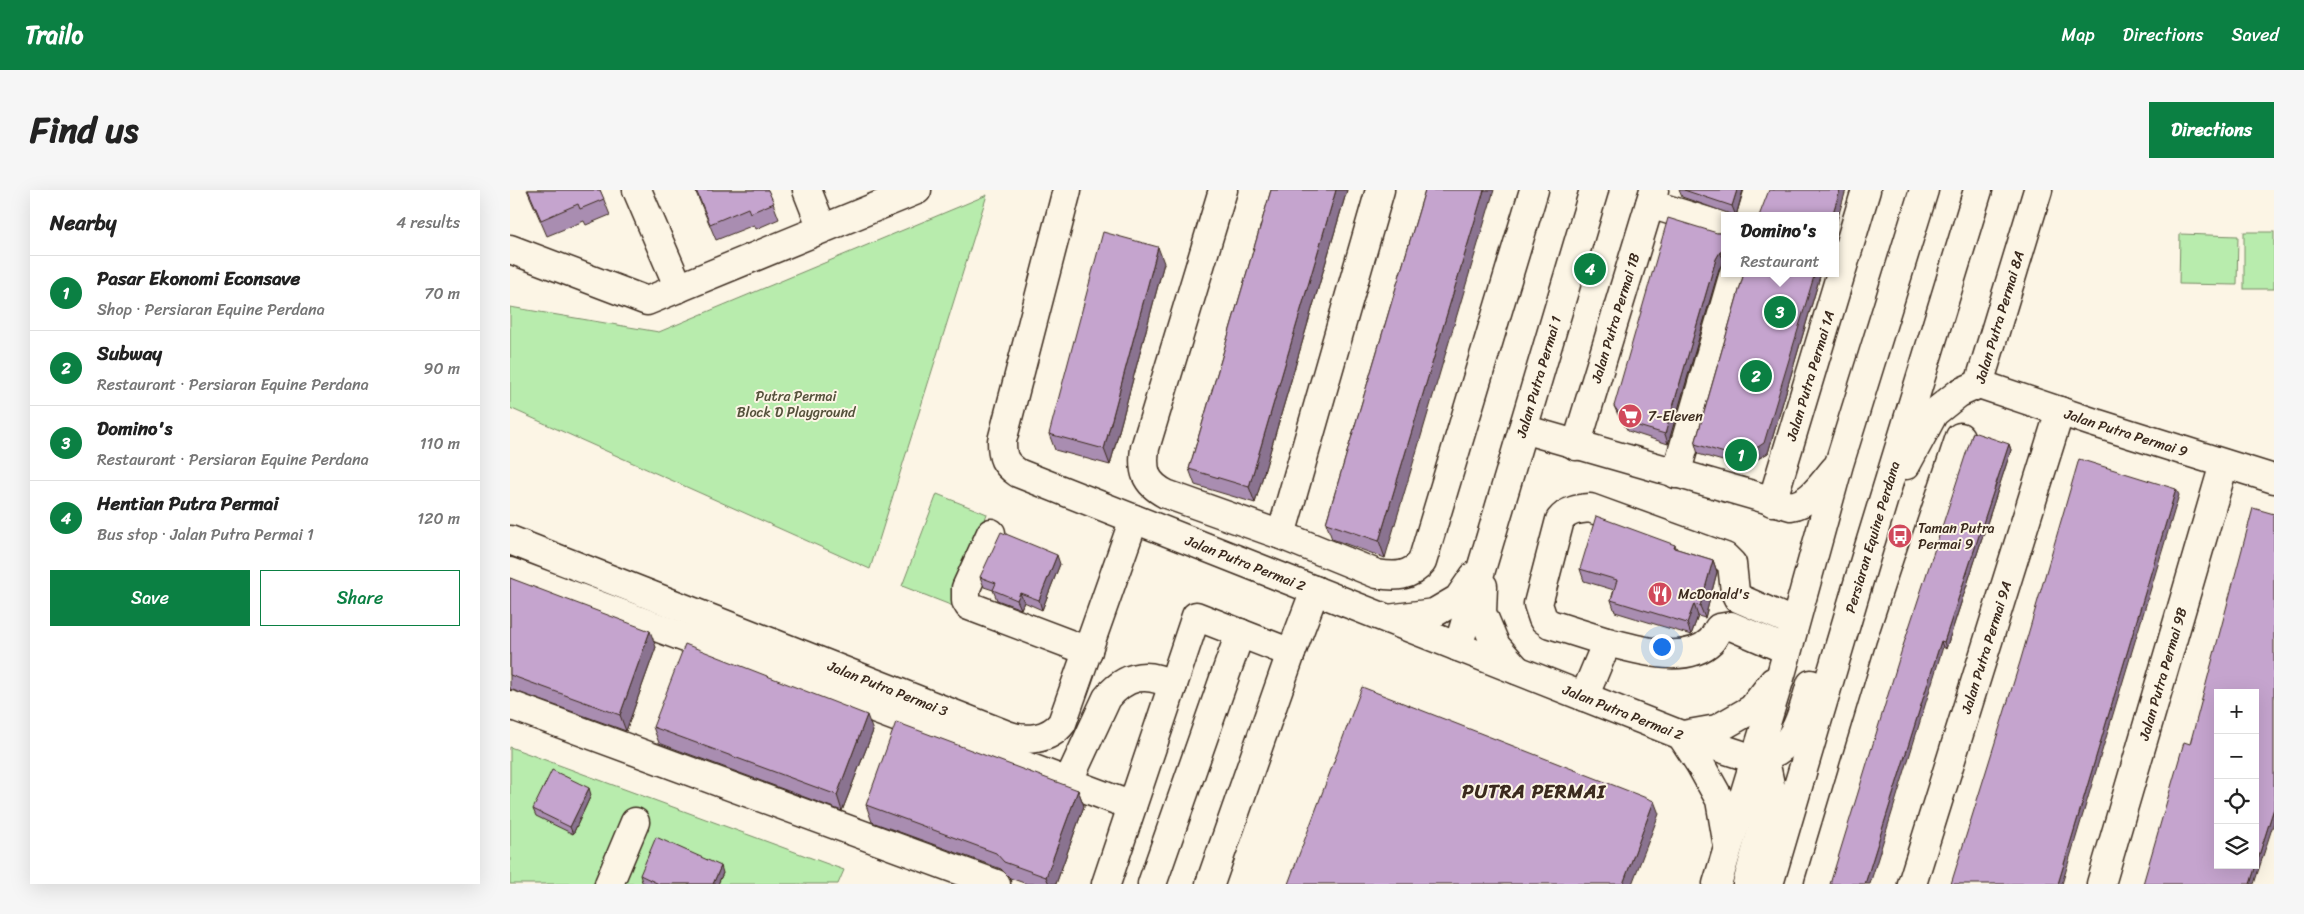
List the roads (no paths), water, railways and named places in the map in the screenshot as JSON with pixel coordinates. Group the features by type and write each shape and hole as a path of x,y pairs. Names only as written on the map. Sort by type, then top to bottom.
{"street":[{"path":"637,190 679,288"},
{"path":"807,190 822,228"},
{"path":"510,250 647,301 917,190"},
{"name":"Jalan Putra Permai 2","path":"1067,190 1004,428 1002,453 1007,466 1018,473 1584,697 1681,735 1754,759"},
{"path":"1223,190 1145,448 1143,462 1146,477 1154,488 1166,494 1281,535 1377,574 1393,577 1416,569 1422,562 1534,190"},
{"path":"1281,535 1380,190"},
{"name":"Jalan Putra Permai 1","path":"1458,647 1594,190"},
{"path":"1752,212 1759,190"},
{"name":"Jalan Putra Permai 1A","path":"1840,260 1866,190"},
{"path":"1717,884 1784,661 1793,622 1839,464 1924,190"},
{"name":"Persiaran Equine Perdana","path":"1769,884 1865,560 1978,190"},
{"name":"Jalan Putra Permai 8A","path":"1884,497 1906,465 1934,413 1959,393 1980,384 2036,193"},
{"path":"1652,197 1721,225"},
{"name":"Jalan Putra Permai 1B","path":"1576,446 1652,197"},
{"path":"1676,474 1733,277"},
{"name":"Jalan Putra Permai 1A","path":"1772,502 1835,277"},
{"name":"Jalan Putra Permai 9","path":"1980,384 2224,464 2274,478"},
{"name":"Jalan Putra Permai 9A","path":"1912,884 2060,411"},
{"path":"1523,429 1576,446 1791,506 1801,504 1810,497 1839,464"},
{"path":"1819,884 1890,648 1960,437"},
{"name":"Jalan Putra Permai 9B","path":"2102,884 2224,464"},
{"path":"1784,661 1731,626 1719,628 1713,640 1702,648 1666,655 1607,642 1550,624 1543,619 1538,604 1560,520 1565,514 1576,509 1590,508 1725,557 1732,564 1735,592 1738,598 1793,622"},
{"name":"Jalan Putra Permai 3","path":"510,540 1015,738 1036,738 1057,730 1062,723 1134,519"},
{"path":"991,534 966,588 966,601 969,606 1088,651"},
{"path":"1754,759 1776,752 1792,735 1805,703 1830,622 1865,560"},
{"name":"Jalan Putra Permai 1","path":"1388,619 1434,613 1458,599 1484,562"},
{"name":"Jalan Putra Permai 1","path":"1484,562 1482,613 1496,646 1517,670"},
{"path":"510,572 1132,806"},
{"path":"1210,884 1291,652 1315,590"},
{"path":"1106,884 1196,616 1291,652"},
{"path":"1152,884 1240,633"},
{"path":"1584,697 1607,642"},
{"path":"1728,848 1720,800 1681,735 1717,729 1752,709 1784,661"},
{"path":"1068,782 1107,698 1116,687 1128,680 1146,676 1158,677 1173,684"},
{"path":"510,705 996,884"},
{"path":"1747,884 1772,794 1767,770 1754,759"},
{"path":"609,884 635,822"}],"place":[{"name":"Hentian Putra Permai","path":"1590,269"},
{"name":"Domino's","path":"1780,312"},
{"name":"Subway","path":"1756,376"},
{"name":"7-Eleven","path":"1630,416"},
{"name":"Pasar Ekonomi Econsave","path":"1741,455"},
{"name":"Taman Putra Permai 9","path":"1900,536"},
{"name":"McDonald's","path":"1660,594"}],"district":[{"name":"PUTRA PERMAI","path":"1534,791"}],"park label":[{"name":"Putra Permai Block D Playground","path":"796,404"}]}
